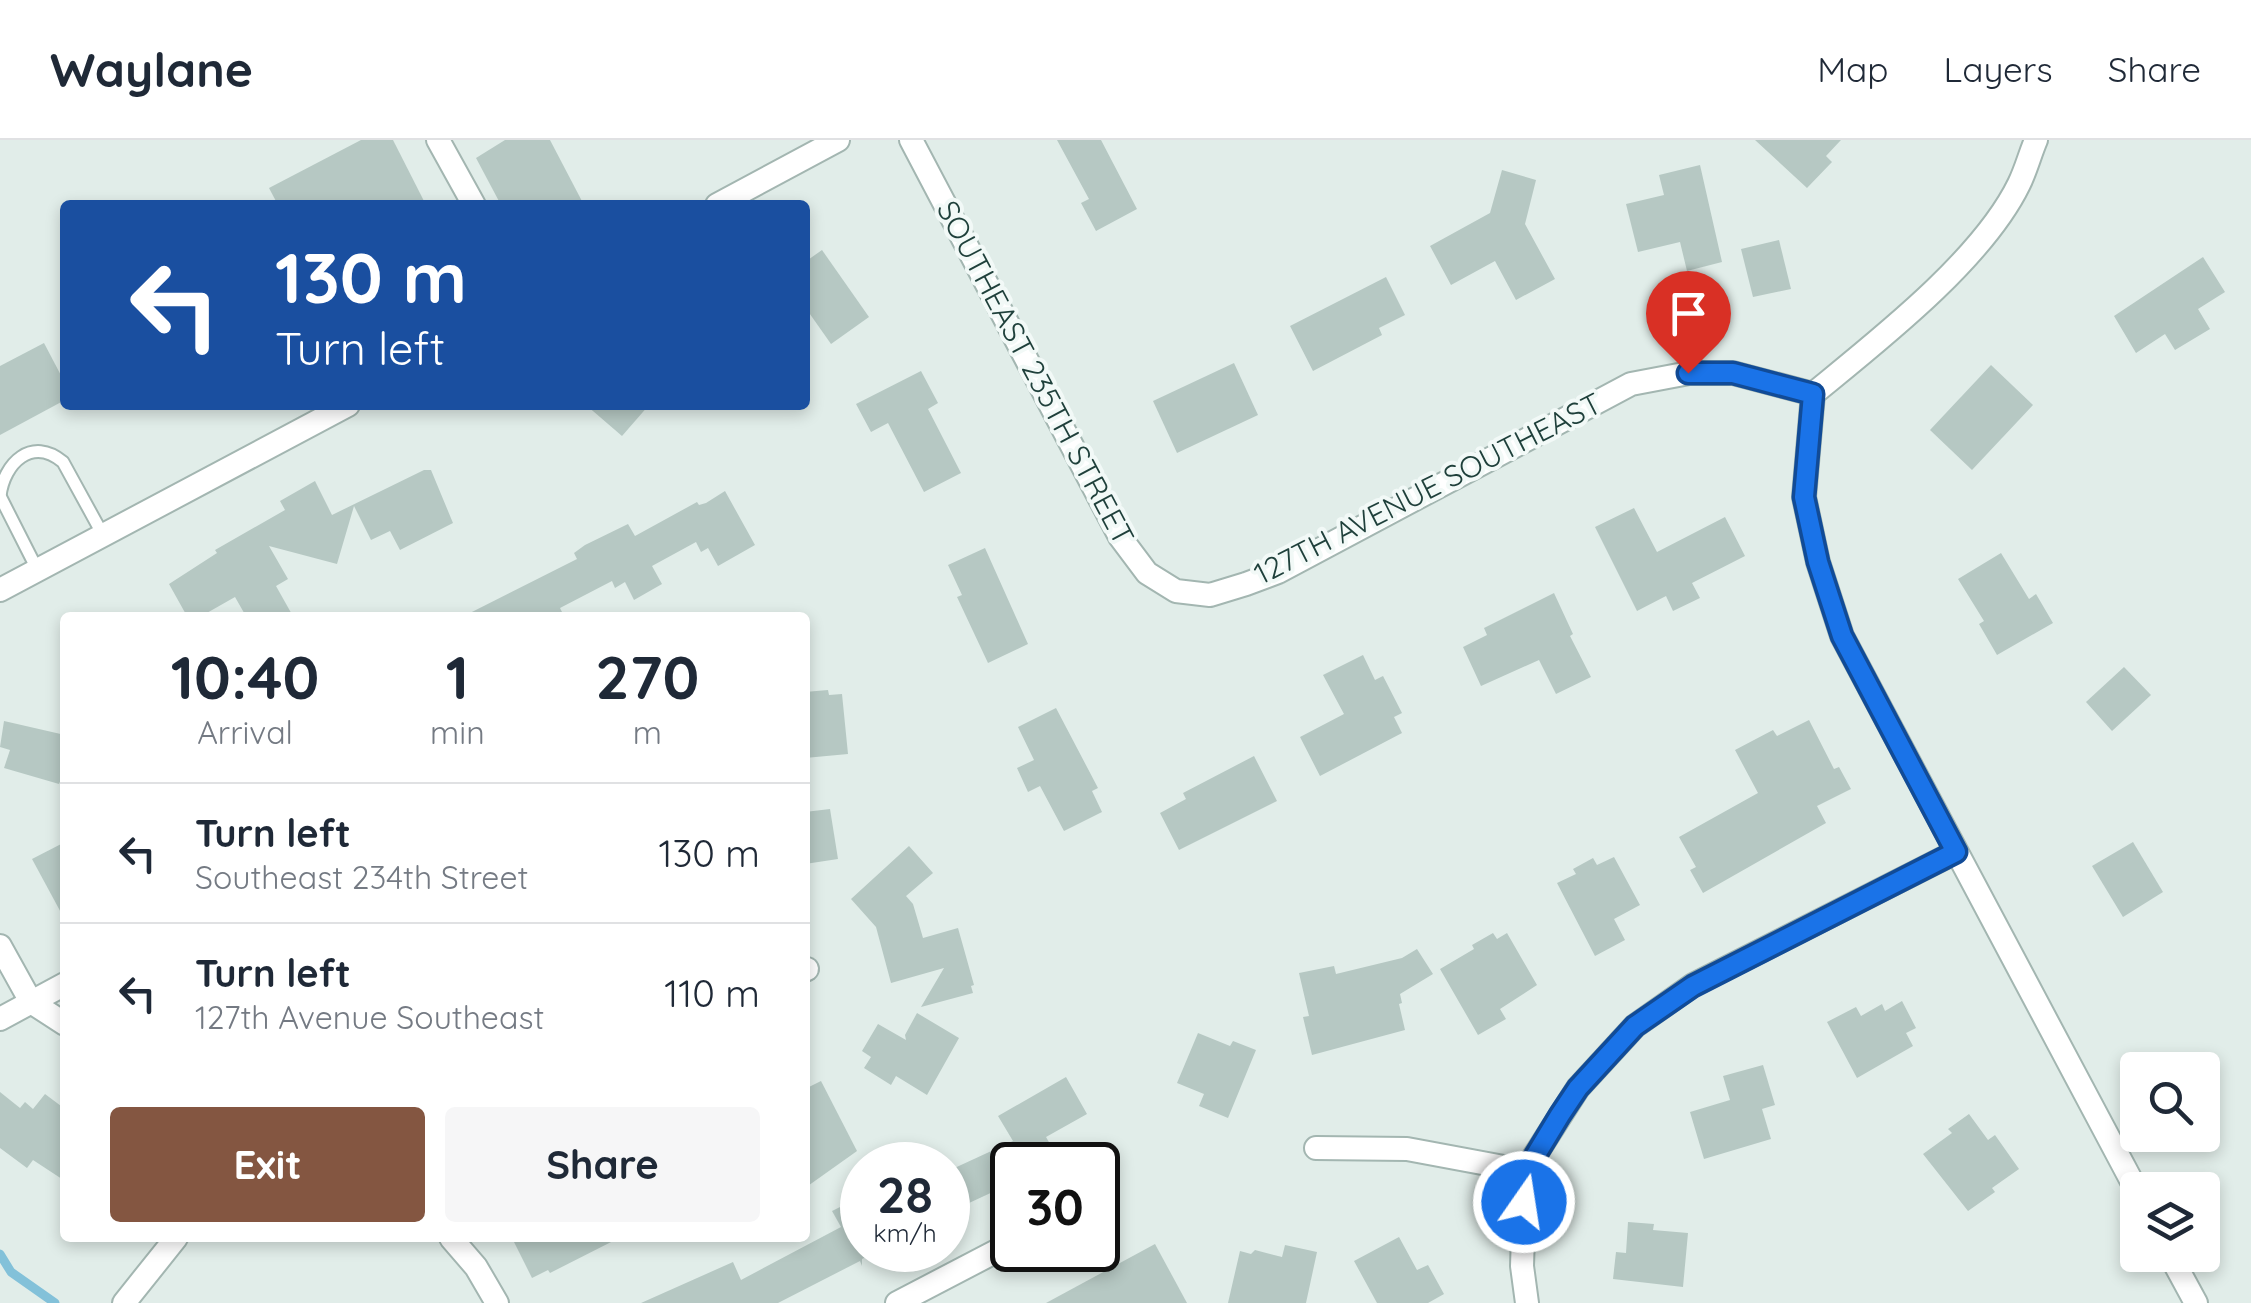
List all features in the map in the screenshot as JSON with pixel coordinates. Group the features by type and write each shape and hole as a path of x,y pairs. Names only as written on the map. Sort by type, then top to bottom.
{"street":[{"path":"438,140 471,200"},
{"path":"726,200 838,140"},
{"name":"SOUTHEAST 235TH STREET","path":"910,140 1120,538 1147,573 1176,592"},
{"path":"2036,140 2018,186 1981,241 1901,321 1813,394 1804,497 1818,562 1842,636 2127,1172"},
{"name":"127TH AVENUE SOUTHEAST","path":"1176,592 1210,595 1278,572 1631,384 1688,373 1733,373 1813,394"},
{"path":"0,590 104,536 323,411"},
{"path":"1527,1303 1522,1266 1526,1171 1578,1088 1635,1026 1693,986 1956,852"},
{"path":"0,946 31,1002 60,1021"},
{"path":"0,1019 60,987"},
{"path":"1316,1148 1407,1149 1526,1171"},
{"path":"124,1303 173,1242"},
{"path":"455,1242 497,1303"},
{"path":"897,1303 990,1255"},
{"path":"2179,1272 2196,1303"}],"lane":[{"path":"38,571 0,496 6,471 21,457 36,451 54,454 63,462 104,536"}],"building":[{"path":"361,140 393,140 423,200 275,200 269,188"},
{"path":"505,140 550,140 581,200 498,200 476,158"},
{"path":"1057,140 1101,140 1137,209 1096,231 1081,203 1089,199"},
{"path":"1755,140 1841,140 1826,156 1832,162 1807,188"},
{"path":"1700,165 1722,262 1687,271 1680,242 1638,252 1626,204 1664,195 1659,175"},
{"path":"1502,170 1536,180 1525,224 1555,279 1516,300 1495,261 1451,285 1430,246 1490,213"},
{"path":"1779,240 1791,289 1753,297 1741,249"},
{"path":"822,250 869,317 831,344 810,314 810,258"},
{"path":"2203,257 2225,292 2198,309 2210,329 2175,350 2165,334 2136,353 2114,316"},
{"path":"1386,277 1405,315 1379,328 1382,335 1313,371 1290,326"},
{"path":"44,343 60,373 60,403 0,435 0,366"},
{"path":"1234,363 1258,415 1177,453 1153,401"},
{"path":"1991,365 2033,405 1972,470 1930,430"},
{"path":"921,371 938,403 928,409 961,473 924,492 888,423 871,432 856,404"},
{"path":"592,410 645,410 622,436"},
{"path":"431,470 453,523 400,550 390,531 371,540 354,506 337,564 269,546 288,579 276,586 291,612 244,612 235,597 209,612 185,612 169,584 217,553 215,550 285,510 280,501 315,481 332,515"},
{"path":"725,491 755,545 718,566 708,548 701,552 696,542 652,566 662,584 634,600 625,582 615,588 612,581 560,608 562,612 472,612 577,559 574,553 585,545 628,524 635,536 697,502 706,503"},
{"path":"1634,508 1657,552 1725,517 1745,556 1692,583 1700,598 1673,611 1666,596 1637,611 1595,527"},
{"path":"985,548 1028,644 988,663 957,597 962,595 948,565"},
{"path":"2001,553 2029,599 2036,594 2053,623 1997,655 1979,624 1984,621 1958,579"},
{"path":"1554,593 1591,677 1556,694 1539,660 1481,686 1463,647 1487,635 1484,628"},
{"path":"1363,655 1375,680 1383,676 1402,713 1394,717 1402,733 1320,776 1300,737 1344,714 1323,675"},
{"path":"2124,667 2151,695 2112,731 2086,702"},
{"path":"810,692 842,694 848,754 810,758"},
{"path":"1056,708 1098,788 1092,791 1102,812 1064,831 1040,786 1028,792 1017,768 1034,760 1018,727"},
{"path":"1809,720 1834,769 1839,767 1851,789 1817,806 1826,823 1703,893 1690,870 1696,867 1679,837 1758,793 1735,750 1773,730 1777,736"},
{"path":"4,721 60,734 59,784 4,768 10,750 0,747"},
{"path":"1254,756 1277,801 1179,850 1160,813 1186,799 1183,793"},
{"path":"830,809 838,859 810,863 810,811"},
{"path":"2133,842 2163,892 2123,917 2092,866"},
{"path":"60,845 60,911 32,859"},
{"path":"909,846 933,873 906,896 913,904 923,938 958,928 974,985 973,993 921,1007 944,968 891,983 876,927 851,899"},
{"path":"1614,857 1640,905 1614,919 1625,940 1595,956 1557,883 1576,874 1573,869 1593,858 1597,865"},
{"path":"1493,933 1497,939 1507,933 1537,985 1500,1009 1506,1019 1478,1035 1440,969"},
{"path":"1417,949 1433,974 1400,994 1405,1030 1312,1055 1303,1017 1309,1016 1299,973 1334,966 1336,974 1402,958"},
{"path":"1902,1001 1916,1028 1906,1033 1913,1046 1857,1078 1827,1022 1856,1007 1861,1016 1882,1004 1885,1011"},
{"path":"917,1013 959,1038 927,1095 896,1076 891,1085 864,1068 871,1057 862,1051 878,1024 906,1040"},
{"path":"1198,1033 1230,1046 1233,1041 1256,1050 1228,1118 1199,1106 1204,1094 1177,1083"},
{"path":"1763,1065 1775,1105 1762,1109 1771,1139 1704,1159 1690,1112 1730,1100 1723,1076"},
{"path":"1066,1077 1087,1114 1046,1137 1049,1142 1011,1142 998,1116"},
{"path":"821,1081 852,1142 840,1142 840,1163 810,1184 810,1086"},
{"path":"0,1092 20,1108 25,1102 33,1109 45,1094 60,1105 60,1178 33,1160 27,1168 0,1148"},
{"path":"1969,1114 1988,1140 1995,1135 2019,1169 1968,1211 1923,1154 1952,1133 1948,1129"},
{"path":"990,1152 990,1193 970,1203 970,1161"},
{"path":"840,1207 840,1225 832,1211"},
{"path":"1628,1222 1654,1224 1653,1230 1688,1233 1683,1287 1613,1279 1616,1252 1626,1253"},
{"path":"840,1228 840,1271 778,1303 641,1303 733,1262 741,1280"},
{"path":"1399,1237 1417,1270 1428,1265 1444,1294 1428,1303 1377,1303 1354,1261"},
{"path":"514,1242 611,1242 550,1273 548,1270 532,1278"},
{"path":"1155,1244 1187,1303 1046,1303 1103,1272 1120,1272 1120,1263"},
{"path":"1285,1245 1317,1252 1306,1303 1228,1303 1240,1251 1251,1254 1255,1250 1282,1257"}],"waterway":[{"path":"0,1254 11,1272 55,1303"}],"route":[{"path":"1524,1202 1526,1171 1560,1115 1578,1088 1635,1026 1693,986 1956,852 1842,636 1818,562 1804,497 1813,394 1733,373 1688,373"}]}
